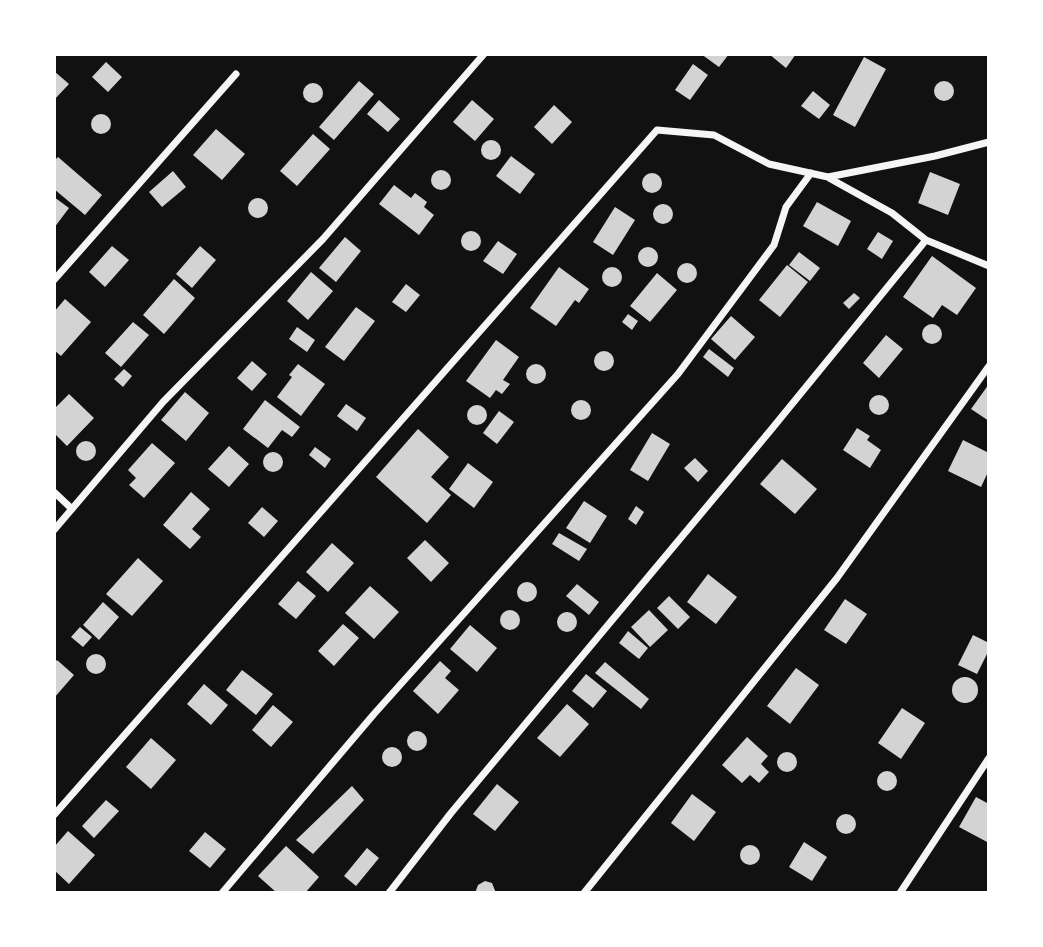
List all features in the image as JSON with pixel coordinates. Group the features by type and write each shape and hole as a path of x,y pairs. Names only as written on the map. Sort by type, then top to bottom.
{"street":[{"path":"54,530 163,402 323,239 484,54"},
{"path":"54,280 236,74"},
{"path":"54,815 656,130 714,135 769,164 828,177 892,213 926,240 989,266"},
{"path":"828,177 935,156 989,142"},
{"path":"222,893 374,714 678,374 774,245 786,207 811,173"},
{"path":"389,893 451,813 926,240"},
{"path":"584,893 837,578 989,366"},
{"path":"54,492 72,509"},
{"path":"900,893 989,758"}],"building":[{"path":"701,54 729,54 719,67"},
{"path":"769,54 796,54 786,68"},
{"path":"864,57 886,69 855,127 833,115"},
{"path":"106,62 122,77 108,92 92,77"},
{"path":"693,64 708,75 690,100 675,90"},
{"path":"54,71 69,84 54,100"},
{"path":"359,81 374,94 334,140 319,127"},
{"path":"944,81 951,84 954,91 951,98 944,101 937,98 934,91 937,84"},
{"path":"309,83 317,83 323,93 317,103 309,103 303,97 303,89"},
{"path":"813,91 830,105 819,119 801,106"},
{"path":"379,100 400,119 388,132 367,114"},
{"path":"472,100 494,119 475,141 453,122"},
{"path":"554,105 572,122 552,144 534,127"},
{"path":"97,114 105,114 111,124 105,134 97,134 91,128 91,120"},
{"path":"216,129 245,154 222,180 193,155"},
{"path":"313,134 330,149 297,186 280,171"},
{"path":"491,140 498,143 501,150 498,157 491,160 484,157 481,150 484,143"},
{"path":"511,156 535,174 520,194 496,176"},
{"path":"58,157 102,195 85,215 54,189 54,161"},
{"path":"441,170 448,173 451,180 448,187 441,190 434,187 431,180 434,173"},
{"path":"173,171 186,187 162,207 149,192"},
{"path":"930,172 960,184 948,215 918,203"},
{"path":"652,173 659,176 662,183 659,190 652,193 645,190 642,183 645,176"},
{"path":"394,185 411,198 415,193 427,202 424,207 434,215 419,235 379,204"},
{"path":"54,197 69,208 54,228"},
{"path":"258,198 265,201 268,208 265,215 258,218 251,215 248,208 251,201"},
{"path":"817,202 851,221 838,246 803,226"},
{"path":"663,204 670,207 673,214 670,221 663,224 656,221 653,214 656,207"},
{"path":"615,207 635,220 613,255 593,242"},
{"path":"471,231 478,234 481,241 478,248 471,251 464,248 461,241 464,234"},
{"path":"878,232 893,241 882,259 867,249"},
{"path":"345,237 361,251 336,282 319,268"},
{"path":"498,241 517,254 503,274 483,261"},
{"path":"112,246 129,260 105,287 89,272"},
{"path":"200,246 216,260 192,288 176,274"},
{"path":"648,247 655,250 658,257 655,264 648,267 641,264 638,257 641,250"},
{"path":"799,252 820,268 810,281 789,265"},
{"path":"932,256 976,288 957,315 942,305 933,318 903,297"},
{"path":"687,263 694,266 697,273 694,280 687,283 680,280 677,273 680,266"},
{"path":"787,265 808,282 780,317 759,300"},
{"path":"559,267 589,289 579,303 575,300 556,326 530,308"},
{"path":"612,267 619,270 622,277 619,284 612,287 605,284 602,277 605,270"},
{"path":"311,272 333,291 308,320 287,301"},
{"path":"657,273 677,290 650,322 630,306"},
{"path":"174,279 195,298 164,334 143,315"},
{"path":"406,284 420,295 406,312 392,302"},
{"path":"854,293 860,298 849,309 843,303"},
{"path":"65,299 91,322 61,356 54,350 54,312"},
{"path":"356,307 375,321 344,361 325,347"},
{"path":"628,314 638,321 632,330 622,322"},
{"path":"731,316 755,337 735,360 711,339"},
{"path":"133,322 149,335 121,367 105,353"},
{"path":"932,324 939,327 942,334 939,341 932,344 925,341 922,334 925,327"},
{"path":"297,327 315,340 307,352 289,339"},
{"path":"886,335 903,349 879,378 863,363"},
{"path":"496,340 519,357 503,380 510,384 502,394 496,390 490,398 466,381"},
{"path":"709,349 734,368 728,377 703,357"},
{"path":"600,351 608,351 614,361 608,371 600,371 594,365 594,357"},
{"path":"252,361 267,374 252,391 237,378"},
{"path":"298,364 325,384 301,416 277,397"},
{"path":"532,364 540,364 546,374 540,384 532,384 526,378 526,370"},
{"path":"124,369 132,376 123,387 114,379"},
{"path":"989,384 989,421 971,409"},
{"path":"185,392 209,413 186,441 161,420"},
{"path":"69,394 94,418 67,446 54,433 54,409"},
{"path":"879,395 886,398 889,405 886,412 879,415 872,412 869,405 872,398"},
{"path":"265,400 300,427 292,437 282,430 268,448 243,429"},
{"path":"581,400 588,403 591,410 588,417 581,420 574,417 571,410 574,403"},
{"path":"346,404 366,418 357,431 337,416"},
{"path":"473,405 481,405 487,415 481,425 473,425 467,419 467,411"},
{"path":"499,411 514,422 497,444 483,433"},
{"path":"857,428 870,436 867,440 881,450 870,468 843,450"},
{"path":"418,429 449,457 431,477 451,495 427,523 376,477"},
{"path":"652,433 670,444 648,481 630,470"},
{"path":"963,440 989,453 989,470 981,487 948,471"},
{"path":"82,441 90,441 96,451 90,461 82,461 76,455 76,447"},
{"path":"152,443 175,463 144,498 129,485 136,478 128,470"},
{"path":"229,446 249,464 229,487 208,469"},
{"path":"315,447 331,459 325,468 309,455"},
{"path":"273,452 280,455 283,462 280,469 273,472 266,469 263,462 266,455"},
{"path":"695,458 708,471 698,482 684,468"},
{"path":"782,459 817,489 795,514 760,484"},
{"path":"468,463 493,482 474,508 449,489"},
{"path":"191,492 210,509 192,529 201,537 190,549 163,525"},
{"path":"584,501 607,516 590,543 566,528"},
{"path":"636,506 644,512 636,525 628,519"},
{"path":"262,507 278,521 264,537 248,523"},
{"path":"559,533 587,549 579,561 552,544"},
{"path":"425,540 449,563 431,582 407,558"},
{"path":"332,543 354,563 328,592 306,572"},
{"path":"138,558 163,581 132,616 106,594"},
{"path":"708,574 737,597 716,624 687,602"},
{"path":"298,581 316,596 296,619 278,604"},
{"path":"527,582 534,585 537,592 534,599 527,602 520,599 517,592 520,585"},
{"path":"577,584 599,602 589,615 566,596"},
{"path":"370,586 399,612 374,639 345,613"},
{"path":"669,596 690,617 678,629 657,608"},
{"path":"845,599 867,614 846,644 824,630"},
{"path":"103,602 119,617 99,640 83,625"},
{"path":"510,610 517,613 520,620 517,627 510,630 503,627 500,620 503,613"},
{"path":"649,610 668,630 650,647 631,627"},
{"path":"563,612 571,612 577,622 571,632 563,632 557,626 557,618"},
{"path":"343,624 359,638 334,666 318,651"},
{"path":"470,625 497,648 477,672 450,649"},
{"path":"80,627 92,637 83,647 71,637"},
{"path":"628,631 648,648 639,659 619,643"},
{"path":"973,635 989,643 989,650 977,674 958,665"},
{"path":"96,654 103,657 106,664 103,671 96,674 89,671 86,664 89,657"},
{"path":"57,660 74,675 54,698 54,663"},
{"path":"440,661 451,671 445,678 459,690 438,714 413,691"},
{"path":"605,662 649,699 641,709 595,673"},
{"path":"796,668 819,685 790,724 767,706"},
{"path":"242,670 273,694 256,715 226,690"},
{"path":"586,674 607,691 593,708 572,691"},
{"path":"965,677 974,681 978,690 974,699 965,703 956,699 952,690 956,681"},
{"path":"204,684 228,705 211,725 187,704"},
{"path":"567,704 589,724 560,757 537,738"},
{"path":"273,705 293,722 271,747 252,730"},
{"path":"902,708 925,723 901,759 878,743"},
{"path":"417,731 424,734 427,741 424,748 417,751 410,748 407,741 410,734"},
{"path":"747,737 768,756 761,764 769,772 759,783 750,775 742,783 722,765"},
{"path":"151,738 176,760 151,789 126,767"},
{"path":"388,747 396,747 402,757 396,767 388,767 382,761 382,753"},
{"path":"787,752 794,755 797,762 794,769 787,772 780,769 777,762 780,755"},
{"path":"887,771 894,774 897,781 894,788 887,791 880,788 877,781 880,774"},
{"path":"497,784 519,802 495,831 473,814"},
{"path":"352,786 364,800 313,854 296,840"},
{"path":"692,794 716,812 694,841 671,823"},
{"path":"976,797 989,804 989,843 959,827"},
{"path":"106,800 119,811 94,838 82,826"},
{"path":"846,814 853,817 856,824 853,831 846,834 839,831 836,824 839,817"},
{"path":"68,831 95,855 69,884 54,870 54,847"},
{"path":"205,832 226,849 210,868 189,851"},
{"path":"804,842 827,857 812,881 789,867"},
{"path":"750,845 757,848 760,855 757,862 750,865 743,862 740,855 743,848"},
{"path":"286,846 319,877 305,893 277,893 258,876"},
{"path":"367,848 379,858 356,886 344,876"},
{"path":"485,881 492,883 496,893 475,893 478,885"}]}
